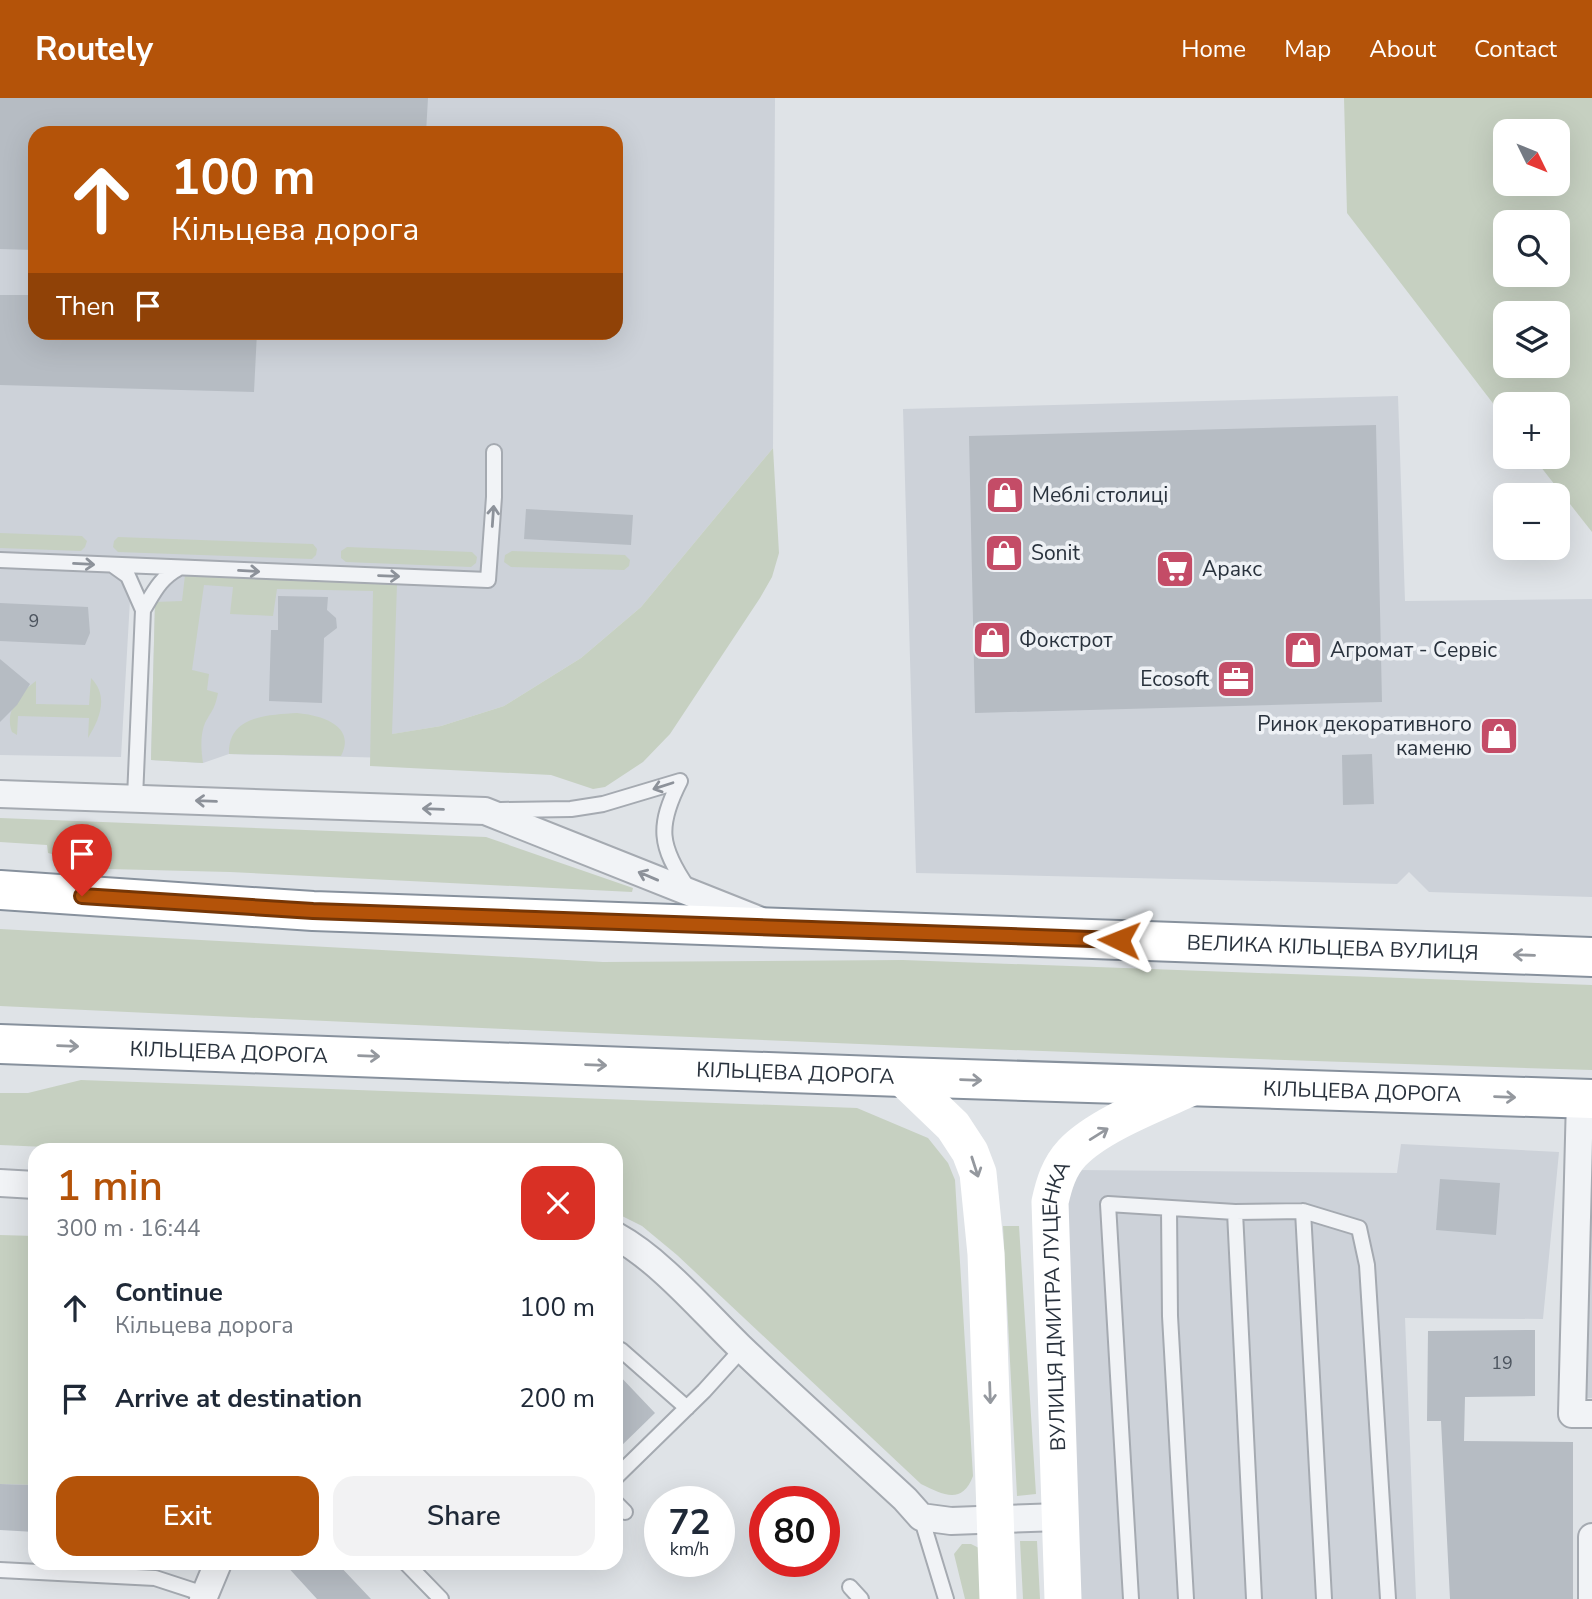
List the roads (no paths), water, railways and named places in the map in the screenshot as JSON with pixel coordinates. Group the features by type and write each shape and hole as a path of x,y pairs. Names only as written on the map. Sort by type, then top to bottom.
{"highway":[{"path":"1,891 313,911 780,928"},
{"name":"ВЕЛИКА КІЛЬЦЕВА ВУЛИЦЯ","path":"780,928 1592,957"},
{"name":"КІЛЬЦЕВА ДОРОГА","path":"0,1044 1586,1099"}],"main road":[{"path":"902,1077 953,1126 970,1152 978,1173 986,1254 998,1599"},
{"name":"ВУЛИЦЯ ДМИТРА ЛУЦЕНКА","path":"1063,1599 1050,1202 1056,1178 1073,1153 1095,1135 1192,1087"}],"street":[{"path":"0,793 485,811 780,928"},
{"path":"1582,1414 1586,1099"},
{"path":"0,1183 28,1185"},
{"path":"623,1240 655,1265 921,1517 951,1521 1060,1517"},
{"path":"1592,1537 1592,1599"},
{"path":"204,1597 216,1570"}],"lane":[{"path":"0,560 488,580 494,497 494,452"},
{"path":"114,565 128,576 143,610"},
{"path":"135,799 143,610 165,575 181,568"},
{"path":"485,811 603,804 680,781 667,806 665,842 677,872 693,895"},
{"path":"1131,1599 1108,1204 1235,1212 1303,1211 1359,1228 1367,1265 1388,1599"},
{"path":"1169,1209 1170,1316 1186,1599"},
{"path":"1303,1211 1324,1599"},
{"path":"1235,1212 1254,1599"},
{"path":"623,1470 742,1349"},
{"path":"623,1352 687,1408"},
{"path":"921,1517 946,1599"},
{"path":"0,1570 155,1578 204,1597"},
{"path":"413,1570 441,1599"},
{"path":"850,1587 860,1599"}],"place":[{"name":"Меблі столиці","path":"1005,495"},
{"name":"Sonit","path":"1004,553"},
{"name":"Аракс","path":"1175,569"},
{"name":"Фокстрот","path":"992,640"},
{"name":"Агромат - Сервіс","path":"1303,650"},
{"name":"Ecosoft","path":"1236,679"},
{"name":"Ринок декоративного каменю","path":"1499,736"}]}
